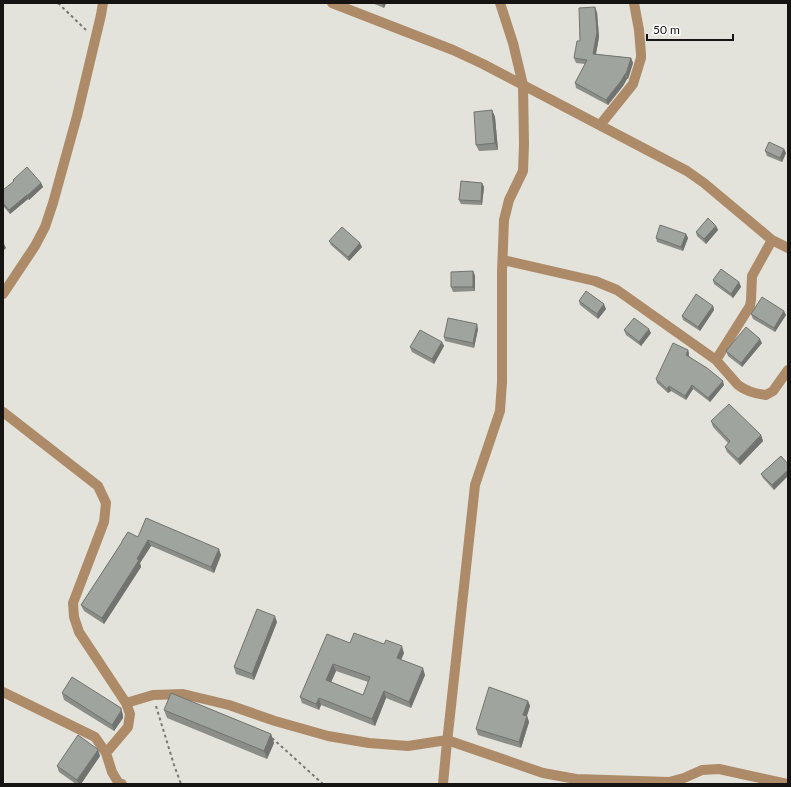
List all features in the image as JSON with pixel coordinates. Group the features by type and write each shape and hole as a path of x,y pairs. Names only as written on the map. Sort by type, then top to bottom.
{"street":[{"path":"4,292 35,246 45,227 77,116 103,3"},
{"path":"332,3 453,50 483,64 687,171 704,183 772,240 788,248"},
{"path":"444,784 447,740 475,485 500,411 502,382 504,220 509,200 522,171 524,144 523,85 513,43 500,3"},
{"path":"600,125 633,84 641,58 639,30 634,3"},
{"path":"716,360 750,306 752,276 772,240"},
{"path":"503,260 595,281 617,290 716,360 738,386 760,395 766,396 773,391 788,370"},
{"path":"3,412 98,486 106,503 104,522 73,603 74,617 79,632 126,703 130,714 128,727 106,753"},
{"path":"3,692 95,737 106,753 112,772 118,782 122,784"},
{"path":"126,703 153,695 183,694 229,705 275,721 328,736 369,743 408,746 447,740 543,773 576,779 669,782 684,778 702,770 719,769 787,784"}],"path":[{"path":"58,3 95,38"},
{"path":"153,695 181,784"},
{"path":"272,738 323,784"}],"building":[{"path":"595,7 597,32 593,54 631,58 626,74 606,100 575,83 587,60 574,58 577,41 580,41 579,8"},
{"path":"492,110 495,143 476,145 474,112"},
{"path":"769,142 784,149 780,158 765,151"},
{"path":"27,167 41,183 9,210 3,203 3,190"},
{"path":"461,181 482,183 481,201 459,200"},
{"path":"708,218 716,226 704,239 696,232"},
{"path":"660,225 686,234 681,247 656,238"},
{"path":"342,227 360,243 348,257 329,241"},
{"path":"721,269 739,282 731,294 713,280"},
{"path":"473,271 473,287 451,287 451,272"},
{"path":"586,291 604,304 597,314 579,301"},
{"path":"696,294 713,306 698,327 682,316"},
{"path":"762,297 784,311 774,328 751,314"},
{"path":"448,318 477,324 473,343 444,337"},
{"path":"634,318 649,329 639,342 624,330"},
{"path":"746,327 760,339 741,363 726,351"},
{"path":"420,330 442,342 432,359 410,347"},
{"path":"673,343 688,350 686,355 707,368 723,381 708,398 692,385 685,396 669,386 667,389 656,379"},
{"path":"729,404 761,435 738,459 725,447 730,441 711,421"},
{"path":"781,456 788,464 788,470 772,485 761,474"},
{"path":"146,518 219,549 211,567 148,540 137,559 139,560 102,618 81,605 128,532 138,537"},
{"path":"257,609 275,616 252,674 234,667"},
{"path":"354,633 384,644 386,640 402,646 397,658 423,668 409,702 384,691 372,719 319,698 316,704 300,697 327,634 350,643","holes":["333,664 370,677 363,695 326,680"]},
{"path":"72,677 121,708 121,711 112,725 62,693"},
{"path":"489,687 528,701 523,715 527,716 519,742 476,729"},
{"path":"171,693 271,734 264,751 164,710"},
{"path":"78,735 98,750 77,780 57,766"}]}
